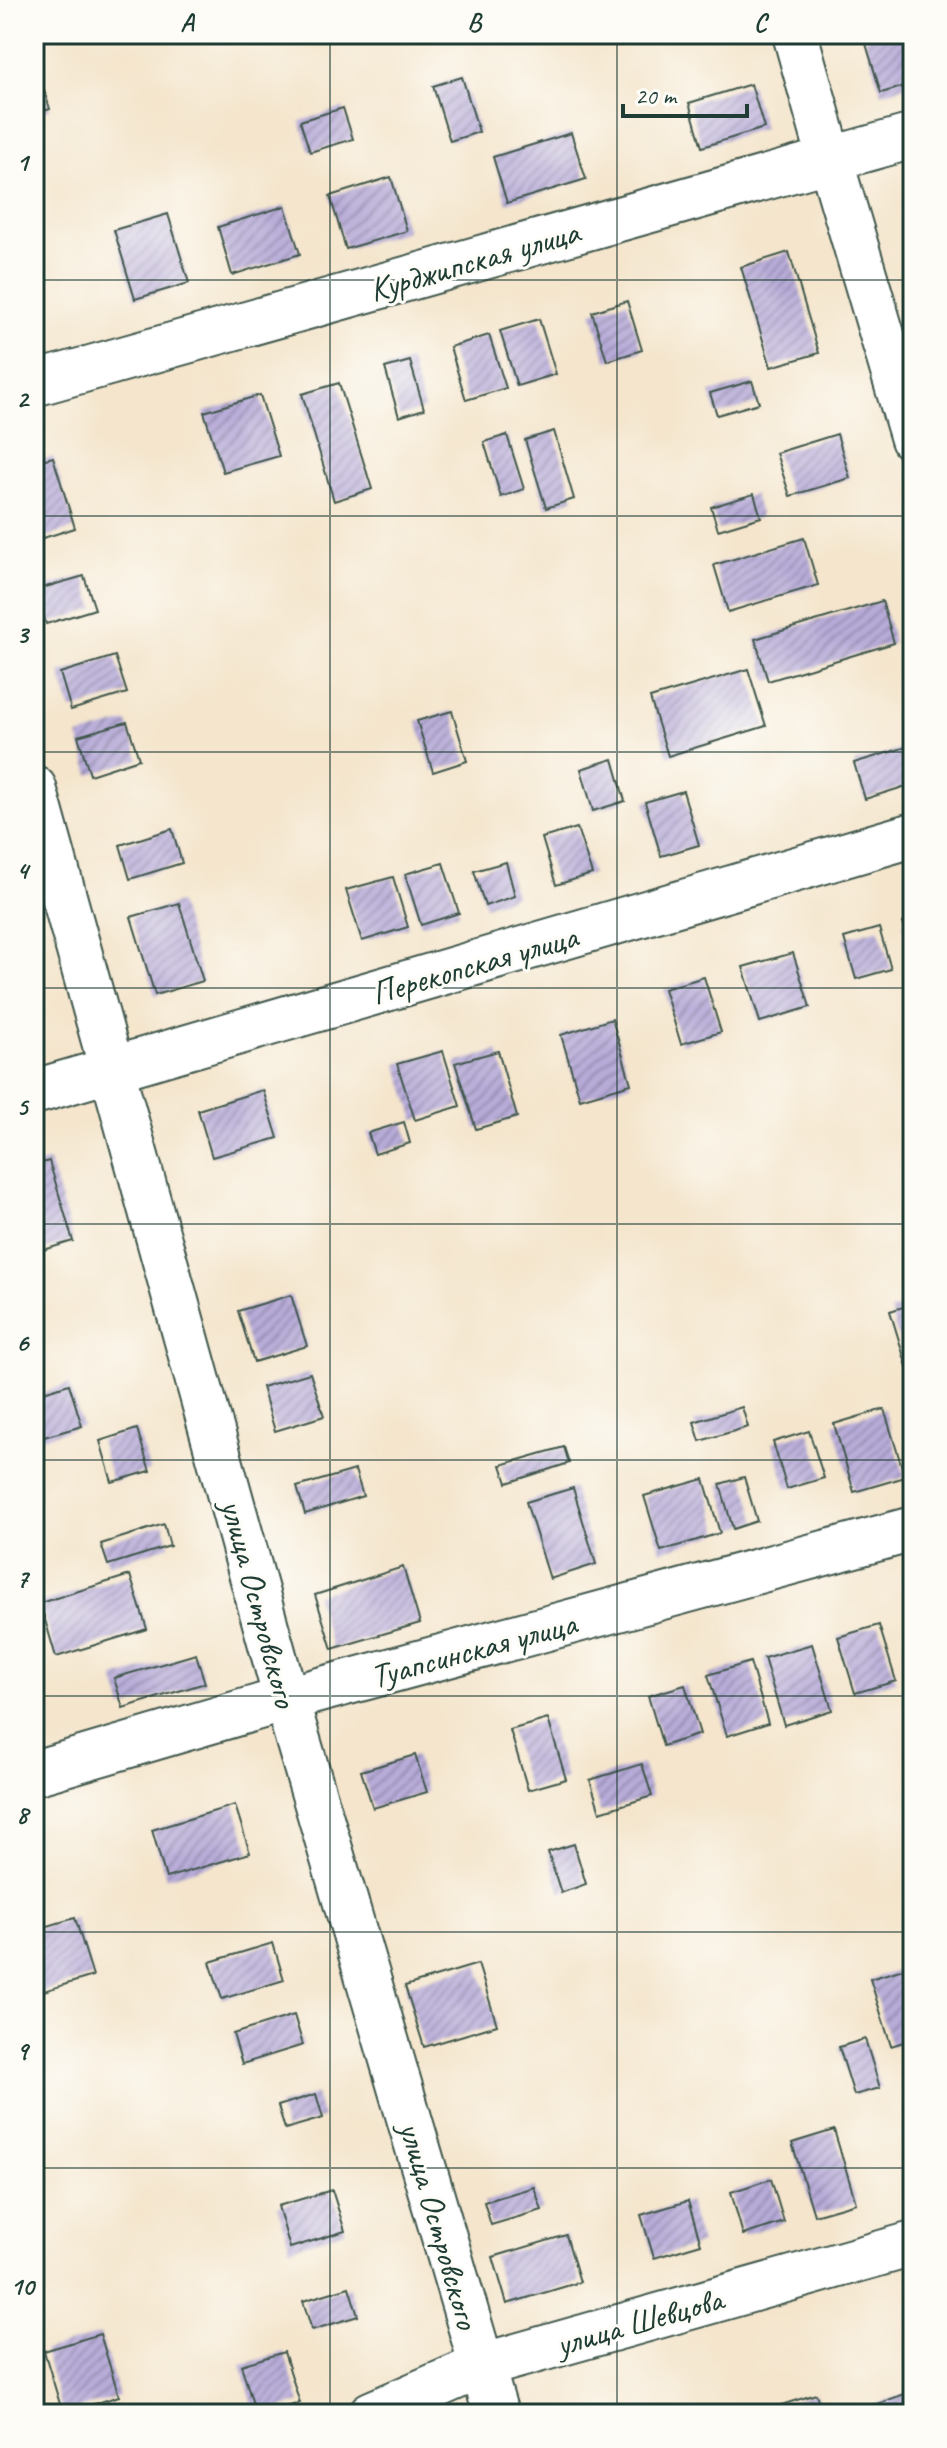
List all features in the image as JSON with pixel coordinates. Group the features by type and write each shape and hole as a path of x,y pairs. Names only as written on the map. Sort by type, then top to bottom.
{"street":[{"path":"795,34 913,439"},
{"name":"Курджипская улица","path":"34,384 913,136"},
{"name":"улица Островского","path":"34,788 286,1699 496,2414"},
{"name":"Перекопская улица","path":"34,1092 913,835"},
{"name":"Туапсинская улица","path":"34,1773 286,1699 913,1529"},
{"name":"улица Шевцова","path":"371,2414 481,2366 913,2244"}],"building":[{"path":"863,34 913,34 913,84 881,93"},
{"path":"39,74 50,109 34,114 34,76"},
{"path":"462,77 479,132 450,141 433,86"},
{"path":"751,84 764,128 702,147 689,103"},
{"path":"343,108 353,139 310,152 300,121"},
{"path":"571,133 586,179 507,203 493,157"},
{"path":"391,177 407,231 346,249 330,196"},
{"path":"285,206 300,254 232,275 218,227"},
{"path":"168,214 189,283 135,299 114,230"},
{"path":"789,252 819,353 771,367 741,267"},
{"path":"627,301 642,350 607,361 592,312"},
{"path":"539,319 556,374 517,386 500,331"},
{"path":"489,335 506,388 466,400 450,347"},
{"path":"410,361 424,409 399,417 385,368"},
{"path":"752,381 759,403 717,415 710,393"},
{"path":"339,383 372,489 334,501 302,394"},
{"path":"260,395 279,456 223,472 204,412"},
{"path":"554,431 574,499 546,508 525,440"},
{"path":"837,434 850,478 790,496 776,453"},
{"path":"507,435 524,489 501,497 484,442"},
{"path":"53,457 75,528 34,541 34,462"},
{"path":"754,494 761,517 718,530 711,507"},
{"path":"804,538 818,585 728,612 714,565"},
{"path":"84,576 95,609 46,624 35,590"},
{"path":"882,601 894,643 768,681 755,639"},
{"path":"115,656 127,693 71,710 60,673"},
{"path":"748,669 766,726 668,756 650,698"},
{"path":"452,711 467,761 433,772 417,721"},
{"path":"127,722 139,759 90,775 78,736"},
{"path":"913,745 913,784 865,799 854,763"},
{"path":"613,759 625,801 593,811 581,769"},
{"path":"683,791 699,845 661,856 645,802"},
{"path":"577,828 592,874 556,885 542,838"},
{"path":"172,829 182,863 130,879 120,845"},
{"path":"506,862 515,896 485,906 474,871"},
{"path":"443,863 459,913 421,925 405,874"},
{"path":"393,877 408,927 362,941 346,890"},
{"path":"179,903 203,981 155,995 131,917"},
{"path":"913,920 913,953 912,953 903,923"},
{"path":"879,928 891,969 856,979 844,938"},
{"path":"793,953 810,1007 760,1022 743,967"},
{"path":"704,977 721,1032 681,1044 664,989"},
{"path":"612,1019 631,1084 580,1099 561,1035"},
{"path":"443,1051 460,1106 415,1120 397,1064"},
{"path":"498,1051 517,1117 476,1129 455,1063"},
{"path":"263,1090 278,1138 212,1157 198,1110"},
{"path":"404,1122 410,1143 375,1154 368,1133"},
{"path":"49,1161 73,1241 34,1253 34,1165"},
{"path":"291,1295 307,1346 254,1362 238,1311"},
{"path":"913,1304 913,1383 912,1383 890,1311"},
{"path":"310,1373 324,1416 275,1431 262,1387"},
{"path":"69,1384 82,1426 34,1440 34,1395"},
{"path":"742,1407 748,1427 700,1441 694,1422"},
{"path":"884,1409 905,1477 854,1492 834,1424"},
{"path":"137,1429 150,1471 112,1482 100,1441"},
{"path":"809,1431 824,1478 787,1489 773,1442"},
{"path":"564,1447 569,1463 507,1483 501,1465"},
{"path":"355,1470 363,1496 305,1514 297,1487"},
{"path":"744,1477 757,1521 733,1529 720,1484"},
{"path":"704,1479 720,1533 661,1551 644,1496"},
{"path":"573,1488 596,1564 550,1579 526,1502"},
{"path":"164,1524 170,1546 108,1565 101,1544"},
{"path":"403,1567 420,1623 332,1649 315,1595"},
{"path":"130,1575 147,1629 56,1657 40,1603"},
{"path":"879,1625 896,1681 855,1693 838,1637"},
{"path":"812,1644 832,1710 784,1725 764,1658"},
{"path":"196,1654 205,1683 123,1708 114,1678"},
{"path":"750,1662 768,1723 727,1736 708,1675"},
{"path":"685,1685 700,1734 663,1746 648,1696"},
{"path":"548,1719 566,1779 528,1790 510,1730"},
{"path":"415,1755 427,1792 373,1808 361,1771"},
{"path":"642,1764 652,1796 600,1812 590,1780"},
{"path":"235,1805 250,1853 166,1878 152,1830"},
{"path":"574,1844 586,1884 561,1893 548,1852"},
{"path":"75,1918 93,1976 34,1994 34,1930"},
{"path":"273,1943 284,1980 222,1999 210,1962"},
{"path":"478,1964 497,2025 424,2047 405,1986"},
{"path":"913,1966 913,2039 891,2046 870,1979"},
{"path":"294,2015 303,2045 242,2064 233,2034"},
{"path":"865,2039 880,2088 854,2095 839,2047"},
{"path":"316,2094 323,2118 285,2129 278,2106"},
{"path":"834,2130 856,2203 814,2215 792,2143"},
{"path":"771,2179 784,2222 743,2235 731,2192"},
{"path":"534,2187 542,2210 491,2225 484,2202"},
{"path":"332,2190 345,2231 290,2248 278,2206"},
{"path":"688,2201 701,2244 654,2258 641,2215"},
{"path":"566,2235 580,2282 507,2304 493,2257"},
{"path":"349,2287 358,2316 312,2330 303,2301"},
{"path":"100,2334 119,2396 63,2414 44,2351"},
{"path":"284,2352 300,2403 256,2414 241,2365"},
{"path":"913,2391 913,2414 877,2414 874,2405"},
{"path":"816,2394 823,2414 756,2414 756,2413"}]}
